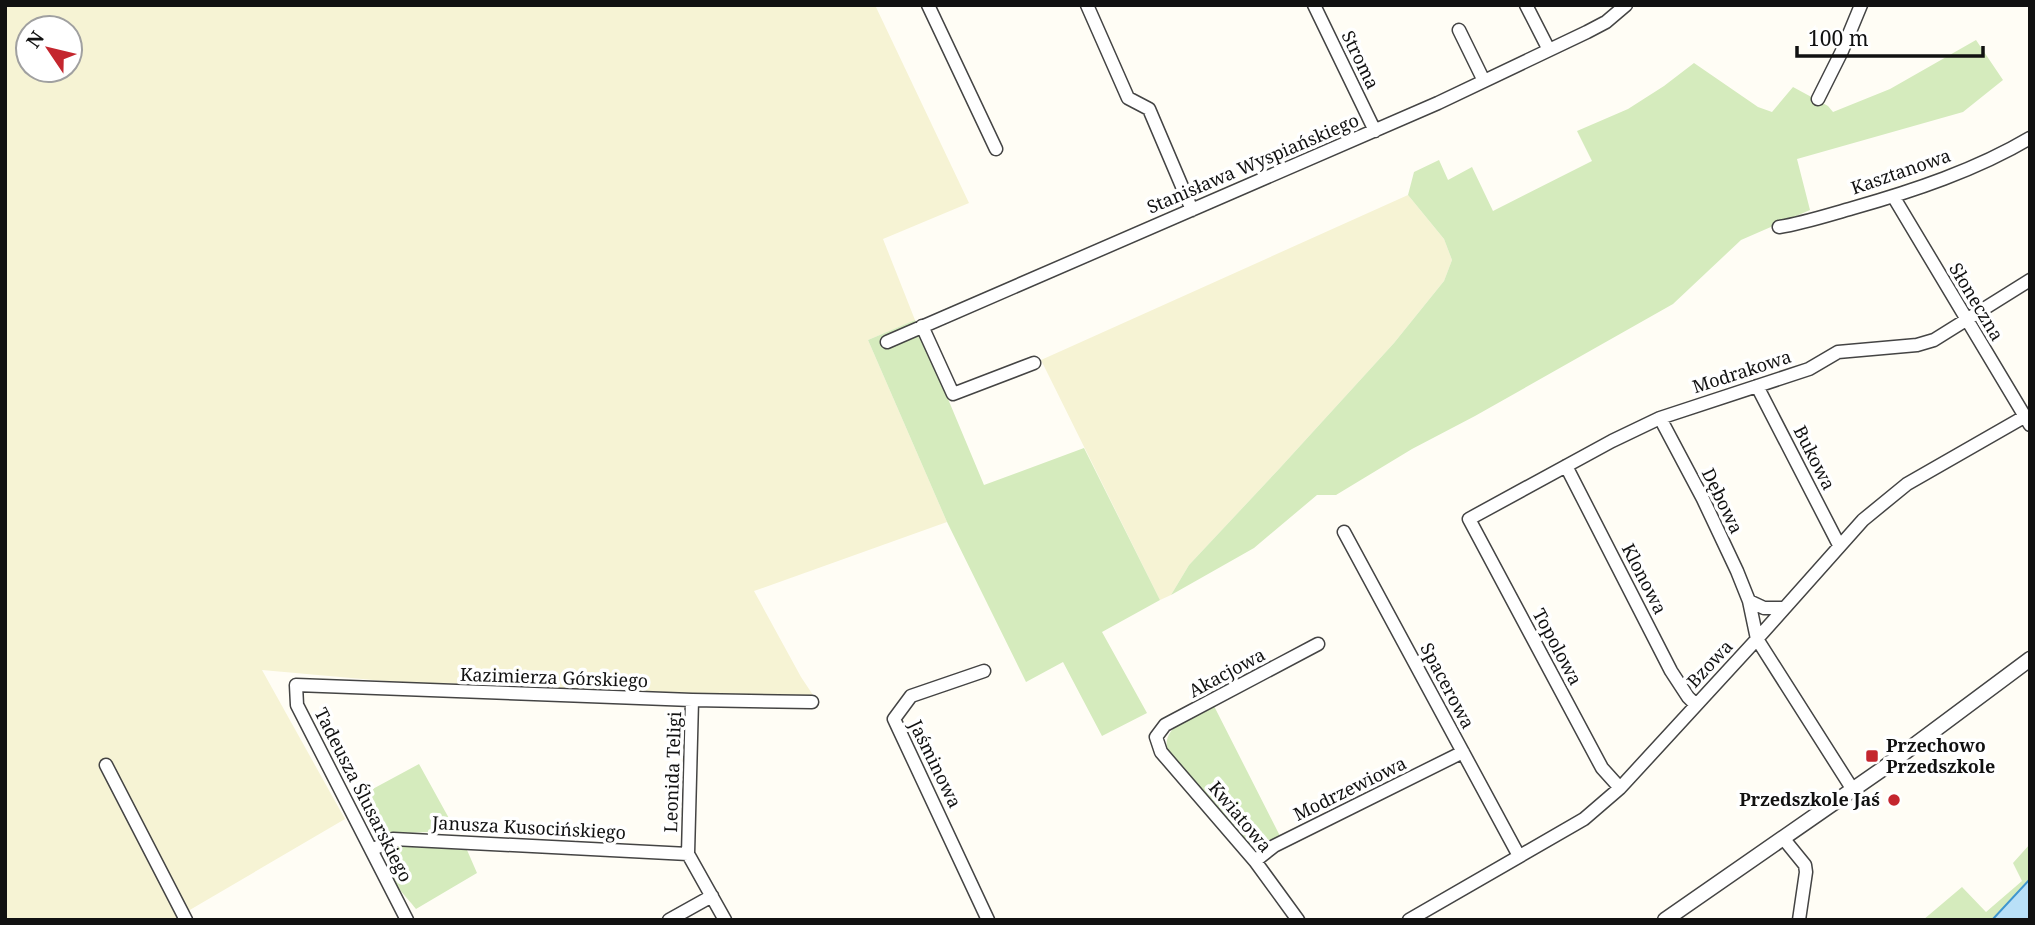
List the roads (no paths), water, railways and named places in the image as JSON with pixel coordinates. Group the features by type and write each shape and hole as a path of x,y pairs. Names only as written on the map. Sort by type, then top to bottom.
{"street":[{"path":"928,5 996,149"},
{"path":"1087,5 1128,98 1149,109 1192,211"},
{"name":"Stroma","path":"1314,5 1375,131"},
{"path":"1526,5 1549,50"},
{"name":"Stanisława Wyspiańskiego","path":"887,342 1485,81 1606,22 1626,5"},
{"path":"1818,99 1861,5"},
{"path":"1459,30 1485,81"},
{"name":"Kasztanowa","path":"1779,227 1893,196 2001,155 2030,138"},
{"name":"Słoneczna","path":"1893,196 2027,421"},
{"name":"Modrakowa","path":"1469,519 1660,418 1809,369 1838,352 1926,342 2030,280"},
{"path":"922,326 953,394 1034,363"},
{"name":"Bukowa","path":"1757,386 1839,545"},
{"name":"Dębowa","path":"1660,418 1703,499 1749,601 1758,639 1853,790"},
{"name":"Bzowa","path":"1409,920 1584,819 1620,788 1758,639 1863,520 1907,484 2027,421"},
{"name":"Klonowa","path":"1566,466 1671,671 1696,705"},
{"name":"Topolowa","path":"1469,519 1602,768 1620,788"},
{"name":"Spacerowa","path":"1344,532 1519,856"},
{"path":"1749,601 1764,608 1783,608"},
{"name":"Akacjowa","path":"1156,737 1165,726 1318,645"},
{"path":"1665,920 1853,790 2030,659"},
{"name":"Jaśminowa","path":"984,671 911,696 894,719 988,920"},
{"name":"Kazimierza Górskiego","path":"296,685 812,702"},
{"name":"Tadeusza Ślusarskiego","path":"296,685 297,705 407,920"},
{"name":"Leonida Teligi","path":"692,700 688,854 725,920"},
{"name":"Kwiatowa","path":"1156,737 1161,752 1255,861 1298,920"},
{"name":"Modrzewiowa","path":"1255,861 1274,846 1463,752"},
{"path":"106,765 186,920"},
{"path":"1783,838 1805,865 1799,920"},
{"name":"Janusza Kusocińskiego","path":"372,850 393,839 688,854"},
{"path":"669,920 712,896"}],"water":[{"path":"2030,879 2030,920 1992,920"}],"place":[{"name":"Przechowo Przedszkole","path":"1872,756"},
{"name":"Przedszkole Jaś","path":"1894,800"}]}
